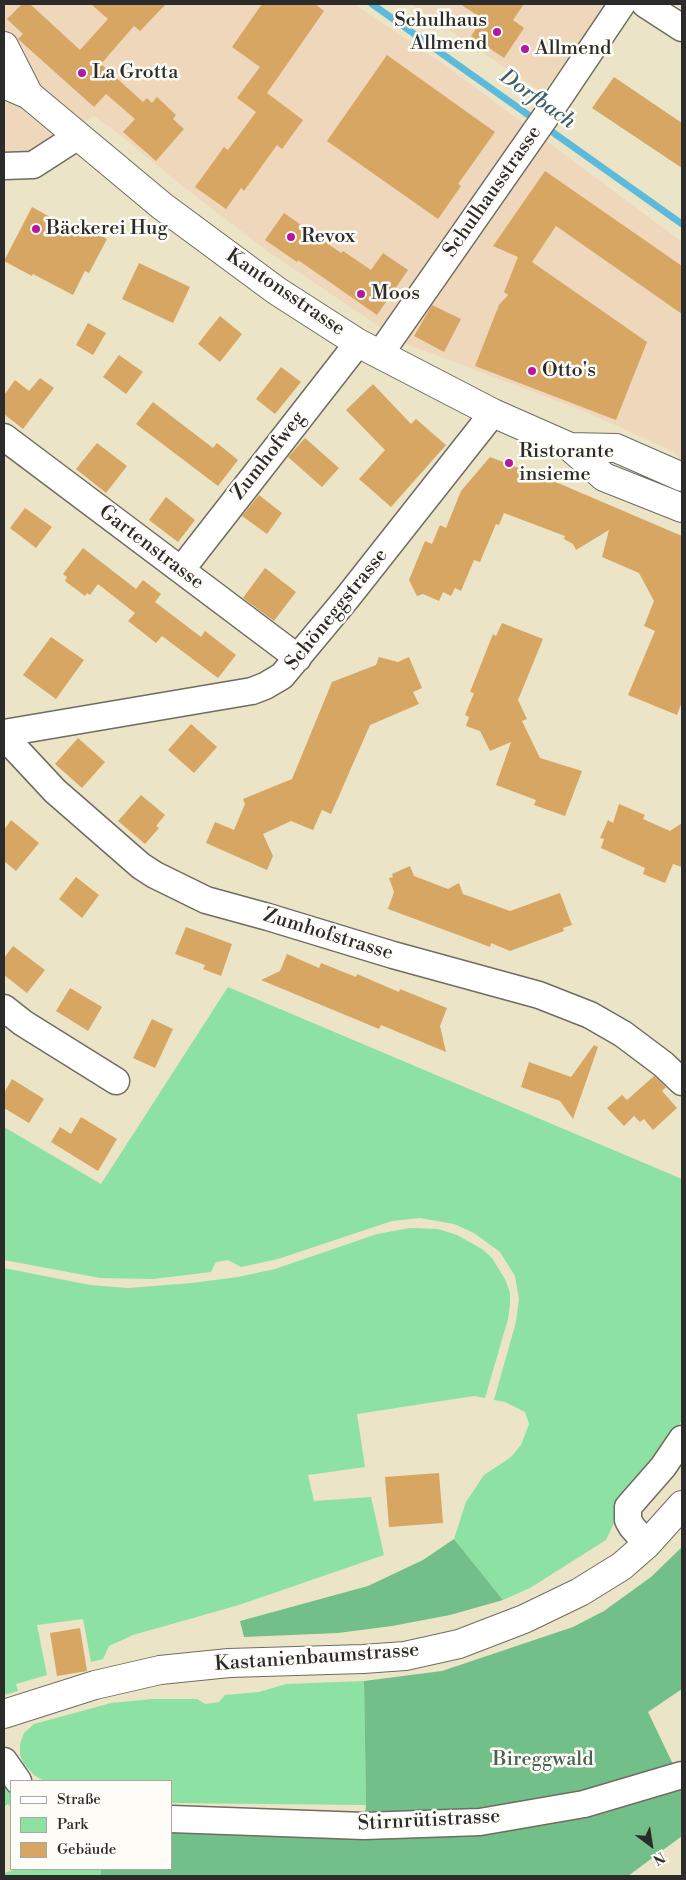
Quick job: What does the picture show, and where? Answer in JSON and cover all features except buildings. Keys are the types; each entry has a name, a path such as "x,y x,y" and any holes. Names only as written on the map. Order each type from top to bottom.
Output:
{"main road":[{"name":"Kantonsstrasse","path":"4,46 29,95"},
{"name":"Kantonsstrasse","path":"4,84 29,95 162,206 238,263 369,349 493,413 570,447 604,477 682,508"},
{"name":"Kantonsstrasse","path":"570,447 616,448 682,477"},
{"name":"Kastanienbaumstrasse","path":"4,1714 95,1685 160,1670 230,1663 405,1656 459,1644 524,1620 580,1592 622,1566 647,1544 682,1506"}],"street":[{"name":"Schulhausstrasse","path":"369,349 550,111 622,4"},
{"path":"646,4 682,28"},
{"path":"4,166 33,166 78,136"},
{"name":"Zumhofweg","path":"181,570 369,349"},
{"name":"Schöneggstrasse","path":"4,733 252,691 282,676 493,413"},
{"name":"Gartenstrasse","path":"4,437 298,658"},
{"name":"Zumhofstrasse","path":"4,738 55,791 140,866 155,875 206,900 393,955 539,995 581,1011 623,1034 663,1064 682,1082"},
{"path":"4,1008 24,1023 116,1081"},
{"path":"647,1544 628,1520 628,1507 663,1467 682,1439"},
{"path":"4,1761 17,1780"},
{"name":"Stirnrütistrasse","path":"172,1819 364,1826 480,1822 584,1804 682,1775"}],"shaded area":[{"path":"4,4 354,4 449,68 682,242 682,462 674,452 589,413 404,343 270,253 94,116 22,157 4,162"},
{"name":"Allmend","path":"410,4 606,4 543,93"}],"green space":[{"path":"228,987 682,1179 682,1420 672,1439 648,1472 614,1507 614,1523 606,1540 530,1588 503,1600 454,1539 466,1502 484,1475 511,1457 521,1445 529,1424 525,1412 505,1402 494,1400 516,1322 519,1299 515,1276 500,1252 474,1233 454,1224 420,1218 392,1221 278,1259 241,1267 228,1260 216,1262 211,1272 153,1279 100,1278 4,1260 4,1127 101,1184"},
{"path":"410,1228 438,1229 457,1235 482,1249 492,1258 505,1279 510,1293 510,1305 508,1319 485,1398 474,1396 357,1414 365,1467 308,1475 314,1501 371,1497 384,1555 239,1605 133,1635 109,1646 103,1659 91,1662 83,1619 37,1625 47,1675 16,1684 18,1691 4,1695 4,1268 90,1285 128,1288 192,1283 238,1277 275,1269 377,1234"},
{"path":"454,1539 503,1600 450,1615 392,1626 338,1633 244,1637 240,1621 368,1586 423,1560"},
{"name":"Bireggwald","path":"682,1547 682,1689 648,1712 682,1783 682,1836 628,1876 101,1876 101,1870 172,1870 172,1827 363,1831 366,1805 364,1681 442,1671 573,1627 604,1611 651,1577"},
{"path":"364,1681 366,1805 172,1803 172,1780 42,1780 34,1775 24,1764 20,1755 20,1744 24,1733 34,1724 111,1703 152,1699 197,1699 205,1704 219,1702 225,1695 259,1692 286,1684"},
{"path":"4,1782 10,1787 10,1806 8,1804 4,1807"},
{"path":"14,1870 101,1870 101,1876 4,1876 4,1873"}],"waterway":[{"name":"Dorfbach","path":"372,4 682,224"}],"place":[{"name":"Schulhaus Allmend","path":"497,32"},
{"name":"Allmend","path":"525,49"},
{"name":"La Grotta","path":"82,73"},
{"name":"Bäckerei Hug","path":"36,229"},
{"name":"Revox","path":"291,237"},
{"name":"Moos","path":"361,294"},
{"name":"Otto's","path":"532,371"},
{"name":"Ristorante insieme","path":"509,463"}]}
